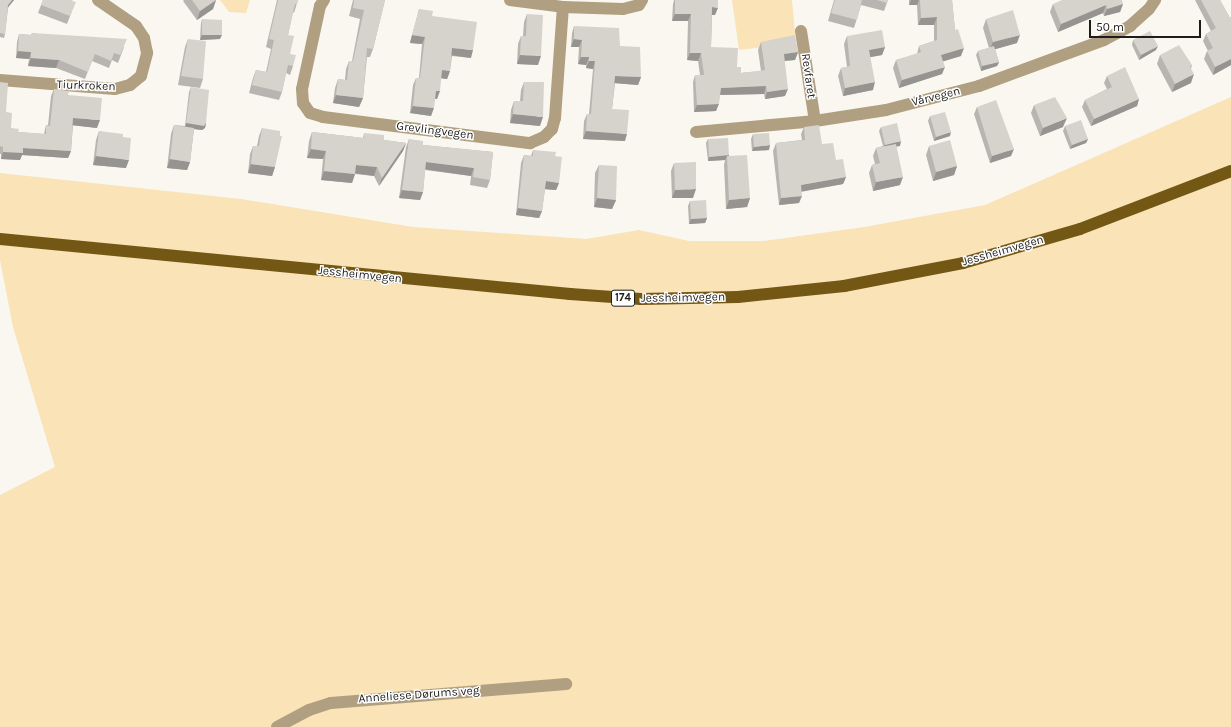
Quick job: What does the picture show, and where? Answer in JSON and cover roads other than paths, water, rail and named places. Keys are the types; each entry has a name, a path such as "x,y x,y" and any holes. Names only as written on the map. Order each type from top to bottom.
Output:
{"main road":[{"name":"Jessheimvegen","path":"0,239 570,294 640,299 738,297 844,286 963,263 1080,229 1231,171"}],"street":[{"name":"Tiurkroken","path":"0,80 115,89 130,85 141,76 147,54 144,38 136,26 98,0"},
{"name":"Grevlingvegen","path":"324,0 320,6 302,89 303,103 310,112 323,117 530,143 544,137 552,129 555,118 563,7"},
{"path":"510,0 563,7 623,9 640,2"},
{"name":"Vårvegen","path":"696,132 815,121 886,110 979,86 1046,63 1104,40 1130,26 1149,9 1154,0"},
{"name":"Revfaret","path":"801,30 815,121"},
{"name":"Anneliese Dørums veg","path":"277,727 309,710 331,703 566,684"}]}
